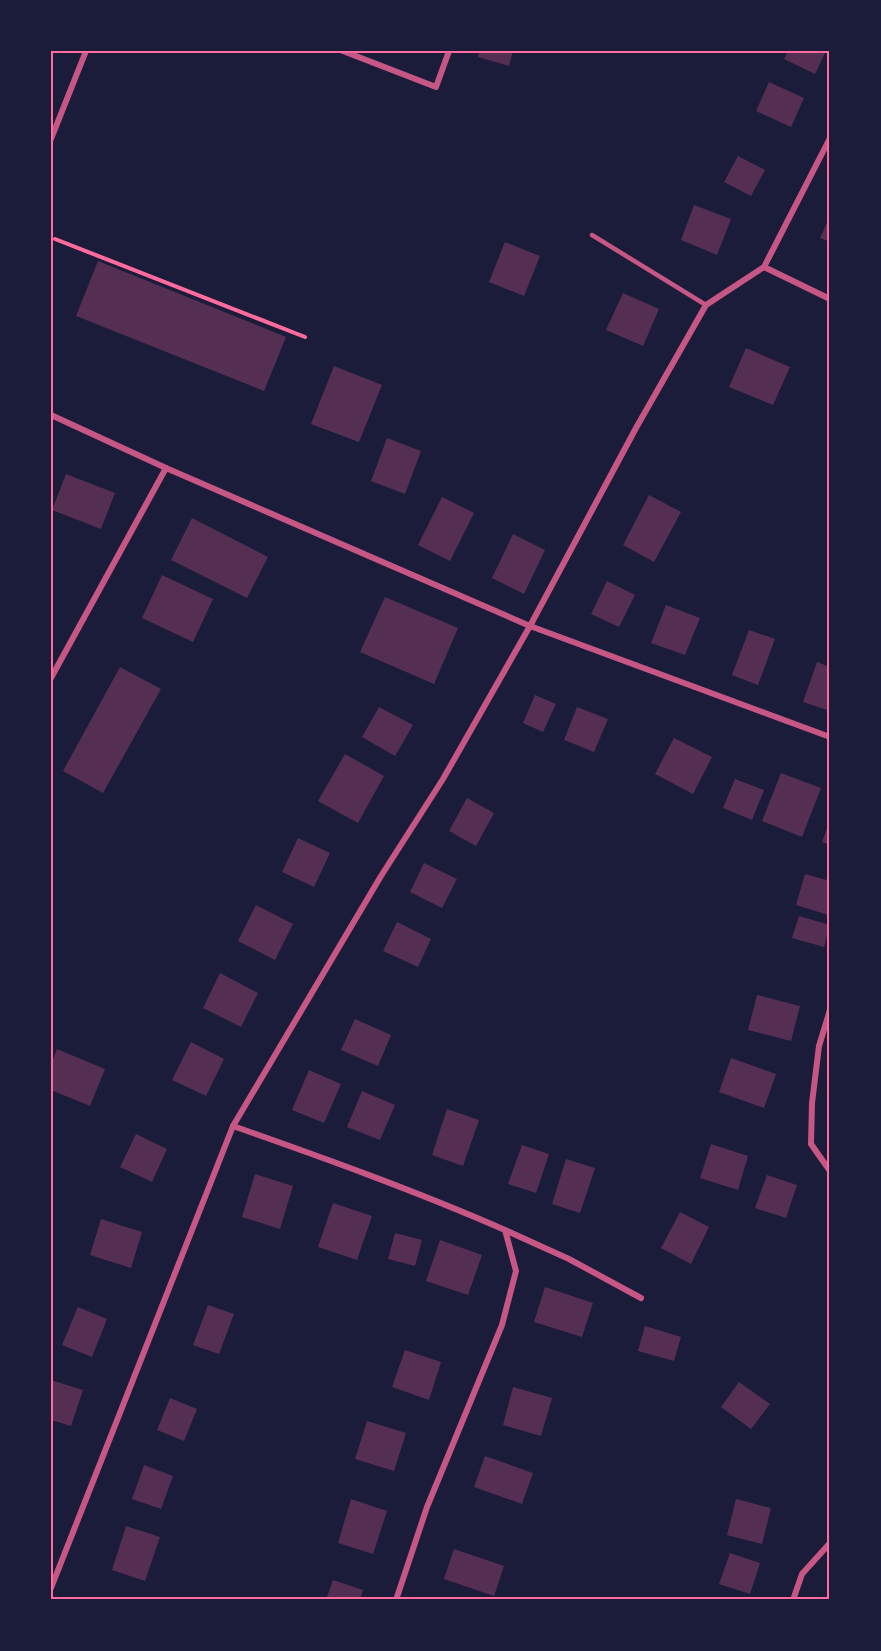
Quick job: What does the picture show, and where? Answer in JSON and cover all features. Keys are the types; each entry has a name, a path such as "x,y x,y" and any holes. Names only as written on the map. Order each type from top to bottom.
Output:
{"street":[{"path":"51,139 86,51"},
{"path":"343,51 436,87 449,51"},
{"path":"51,1588 232,1126 381,876 443,778 530,626 636,428 706,304 764,267 830,138"},
{"path":"764,267 830,299"},
{"path":"51,415 166,468 530,626 830,737"},
{"path":"51,678 166,468"},
{"path":"830,1010 819,1046 812,1103 811,1144 830,1171"},
{"path":"232,1126 447,1204 569,1258 641,1298"},
{"path":"396,1600 427,1507 502,1325 516,1271 505,1230"},
{"path":"793,1600 802,1574 830,1543"}],"lane":[{"path":"592,235 706,304"}],"path":[{"path":"55,239 305,337"}],"building":[{"path":"479,51 513,51 509,66 478,57"},
{"path":"788,51 826,51 815,74 784,59"},
{"path":"769,82 804,98 791,127 756,111"},
{"path":"738,156 765,170 751,196 724,182"},
{"path":"694,205 731,219 717,255 681,240"},
{"path":"830,216 830,242 820,238"},
{"path":"505,242 540,256 524,296 489,282"},
{"path":"98,261 286,337 264,391 76,316"},
{"path":"623,293 659,309 643,346 606,330"},
{"path":"746,348 790,367 773,405 729,387"},
{"path":"334,366 382,385 359,442 311,424"},
{"path":"387,438 421,451 405,494 371,481"},
{"path":"66,474 115,493 101,529 52,510"},
{"path":"649,495 681,512 654,562 623,545"},
{"path":"442,497 474,513 450,561 418,545"},
{"path":"192,518 268,557 247,598 171,560"},
{"path":"513,534 545,550 524,594 492,578"},
{"path":"162,575 213,599 193,642 142,618"},
{"path":"607,581 635,595 619,627 591,614"},
{"path":"385,597 458,628 434,684 360,652"},
{"path":"666,605 700,618 685,655 651,643"},
{"path":"749,630 775,639 758,685 732,675"},
{"path":"817,662 830,667 830,711 803,702"},
{"path":"120,667 161,689 103,793 63,771"},
{"path":"535,695 556,704 543,732 523,723"},
{"path":"379,707 413,725 395,756 362,737"},
{"path":"577,707 608,719 594,752 564,740"},
{"path":"674,738 712,757 693,794 655,774"},
{"path":"345,754 384,776 358,823 318,801"},
{"path":"781,773 821,788 802,837 762,821"},
{"path":"735,779 764,790 752,820 723,808"},
{"path":"467,798 494,813 476,846 449,831"},
{"path":"830,820 830,845 822,842"},
{"path":"298,838 330,853 314,887 282,872"},
{"path":"424,863 457,879 442,908 410,892"},
{"path":"805,874 830,881 828,915 796,905"},
{"path":"256,905 293,924 275,960 238,941"},
{"path":"799,916 830,925 824,947 792,938"},
{"path":"397,922 431,939 418,967 383,951"},
{"path":"220,973 258,993 241,1027 203,1008"},
{"path":"757,995 800,1006 791,1041 748,1030"},
{"path":"355,1019 391,1035 378,1066 341,1050"},
{"path":"191,1042 224,1059 206,1096 172,1080"},
{"path":"57,1049 105,1069 90,1106 51,1090 51,1064"},
{"path":"731,1058 776,1074 764,1108 719,1092"},
{"path":"309,1070 341,1084 324,1123 292,1110"},
{"path":"362,1091 395,1105 380,1140 347,1127"},
{"path":"447,1109 479,1120 463,1166 432,1155"},
{"path":"136,1134 167,1149 152,1182 120,1167"},
{"path":"711,1144 748,1156 738,1190 700,1178"},
{"path":"522,1145 549,1154 536,1193 508,1184"},
{"path":"566,1159 595,1168 580,1213 552,1204"},
{"path":"255,1174 293,1186 280,1229 242,1217"},
{"path":"767,1175 797,1185 786,1218 755,1208"},
{"path":"333,1203 372,1216 357,1260 318,1247"},
{"path":"680,1212 709,1227 691,1264 661,1248"},
{"path":"101,1219 142,1232 131,1268 90,1255"},
{"path":"395,1233 422,1240 415,1266 388,1259"},
{"path":"440,1240 482,1255 468,1295 426,1281"},
{"path":"545,1287 593,1303 582,1337 534,1322"},
{"path":"208,1305 234,1314 219,1354 193,1345"},
{"path":"78,1307 107,1319 92,1357 62,1345"},
{"path":"645,1326 681,1337 674,1361 638,1351"},
{"path":"405,1350 441,1362 429,1400 392,1387"},
{"path":"51,1380 83,1390 71,1426 51,1420"},
{"path":"739,1382 770,1404 751,1429 721,1407"},
{"path":"513,1387 552,1398 541,1436 503,1425"},
{"path":"170,1398 197,1409 184,1441 157,1430"},
{"path":"367,1421 406,1433 394,1471 355,1459"},
{"path":"485,1456 533,1473 522,1504 474,1487"},
{"path":"144,1465 173,1476 161,1509 132,1499"},
{"path":"351,1499 387,1511 373,1554 338,1543"},
{"path":"736,1499 771,1508 762,1544 727,1535"},
{"path":"126,1526 160,1537 145,1581 112,1570"},
{"path":"454,1549 504,1566 494,1596 444,1579"},
{"path":"730,1553 760,1563 750,1594 719,1584"},
{"path":"333,1580 363,1590 360,1600 326,1600"}]}
